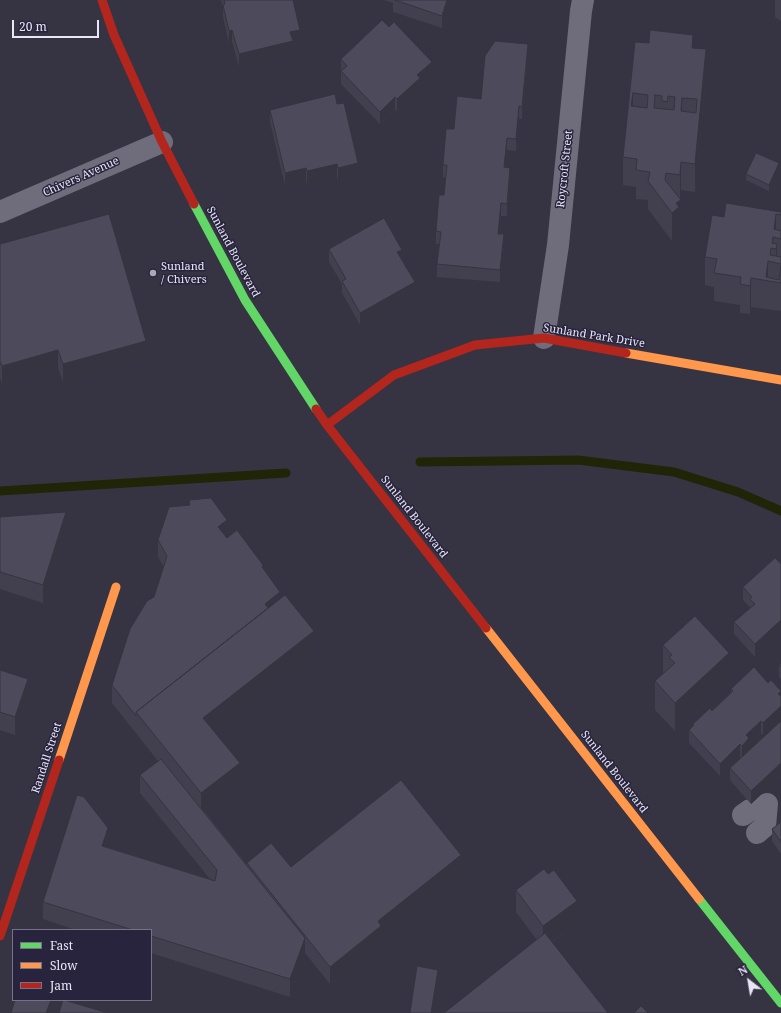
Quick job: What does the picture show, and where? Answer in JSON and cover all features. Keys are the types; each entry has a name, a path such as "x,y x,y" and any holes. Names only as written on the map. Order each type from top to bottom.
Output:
{"main road":[{"name":"Sunland Boulevard","path":"102,0 114,34 162,142 212,240 245,300 300,386 327,425 781,1003"},
{"name":"Sunland Park Drive","path":"327,425 394,376 475,345 544,338 781,380"},
{"name":"Randall Street","path":"0,936 116,587"}],"street":[{"name":"Roycroft Street","path":"544,338 558,244 580,11 583,0"},
{"name":"Chivers Avenue","path":"0,212 162,142"},
{"path":"744,815 750,810 767,804 765,826 757,833"}],"building":[{"path":"224,0 293,0 300,30 290,32 293,41 239,54 232,30 229,31 223,5 225,4"},
{"path":"395,0 447,0 442,16"},
{"path":"382,20 389,27 394,22 432,62 417,75 420,78 397,99 395,97 380,112 341,71 347,66 341,59"},
{"path":"650,30 693,35 692,48 706,49 695,164 681,162 680,175 666,173 665,180 681,200 676,203 679,207 672,213 648,181 650,172 636,170 637,159 623,157 635,42 649,43","holes":["633,93 648,95 647,108 631,106","655,95 662,96 662,101 667,102 668,96 675,97 674,110 654,108","682,98 697,99 696,113 681,111"]},
{"path":"495,41 528,44 522,107 519,106 516,139 507,138 504,167 510,168 507,204 501,203 498,234 504,234 500,270 437,264 441,232 436,231 439,195 444,195 447,165 443,165 446,129 454,129 457,96 481,99 485,56"},
{"path":"335,94 337,104 344,103 358,163 338,168 337,164 307,171 306,168 285,173 270,110"},
{"path":"756,153 779,163 769,185 746,174"},
{"path":"726,203 781,212 781,215 776,214 774,229 781,231 781,239 773,237 772,243 777,244 776,249 771,248 770,255 781,257 781,264 768,261 766,277 779,280 781,265 781,283 751,278 750,286 740,284 741,277 714,273 717,259 705,257 712,215 724,217"},
{"path":"109,214 146,341 63,364 58,350 2,366 0,361 0,244"},
{"path":"384,218 402,250 397,252 415,282 360,313 342,281 346,279 329,249"},
{"path":"211,498 227,520 218,527 227,538 237,530 263,565 262,567 280,592 265,604 268,608 136,712 136,716 112,685 130,629 147,601 154,597 167,556 158,540 169,507 190,505 189,500"},
{"path":"66,512 43,585 0,572 0,517"},
{"path":"775,558 781,564 781,620 755,644 734,622 755,604 750,599 752,597 743,587"},
{"path":"285,595 314,631 203,718 240,763 201,793 136,712"},
{"path":"695,616 729,653 675,703 655,681 675,663 669,657 672,655 663,645"},
{"path":"754,667 768,683 771,680 781,691 778,694 781,696 781,706 763,723 761,721 746,735 749,738 742,746 740,744 720,764 689,730 694,725 693,724 710,708 712,711 733,691 731,689"},
{"path":"0,670 28,679 15,717 0,712"},
{"path":"781,721 781,763 751,791 730,768"},
{"path":"161,759 305,938 290,979 152,936 152,929 130,929 43,902 77,795 84,797 108,828 102,846 215,881 217,870 140,775"},
{"path":"401,780 461,855 378,921 381,926 330,967 247,863 271,843 291,867"},
{"path":"781,822 781,842 772,829"},
{"path":"544,869 548,874 554,870 577,901 543,926 516,890"},
{"path":"545,933 608,1013 444,1013"},
{"path":"417,966 438,970 431,1013 410,1013"},
{"path":"15,1001 51,1001 46,1013 11,1013"},
{"path":"63,1001 67,1001 108,1013 59,1013"},
{"path":"641,1006 648,1013 634,1013"}],"waterway":[{"path":"420,462 578,460 674,472 738,492 781,511"},
{"path":"0,491 286,473"}],"traffic: fast":[{"path":"194,204 245,300 316,409"},
{"path":"699,899 781,1003"}],"traffic: slow":[{"path":"626,353 781,380"},
{"path":"59,760 116,587"},
{"path":"486,628 699,899"}],"traffic: jam":[{"path":"102,0 114,35 162,142 194,204"},
{"path":"327,425 394,375 475,345 544,338 626,353"},
{"path":"316,409 486,628"},
{"path":"0,936 59,760"}],"place":[{"name":"Sunland / Chivers","path":"153,273"}]}
